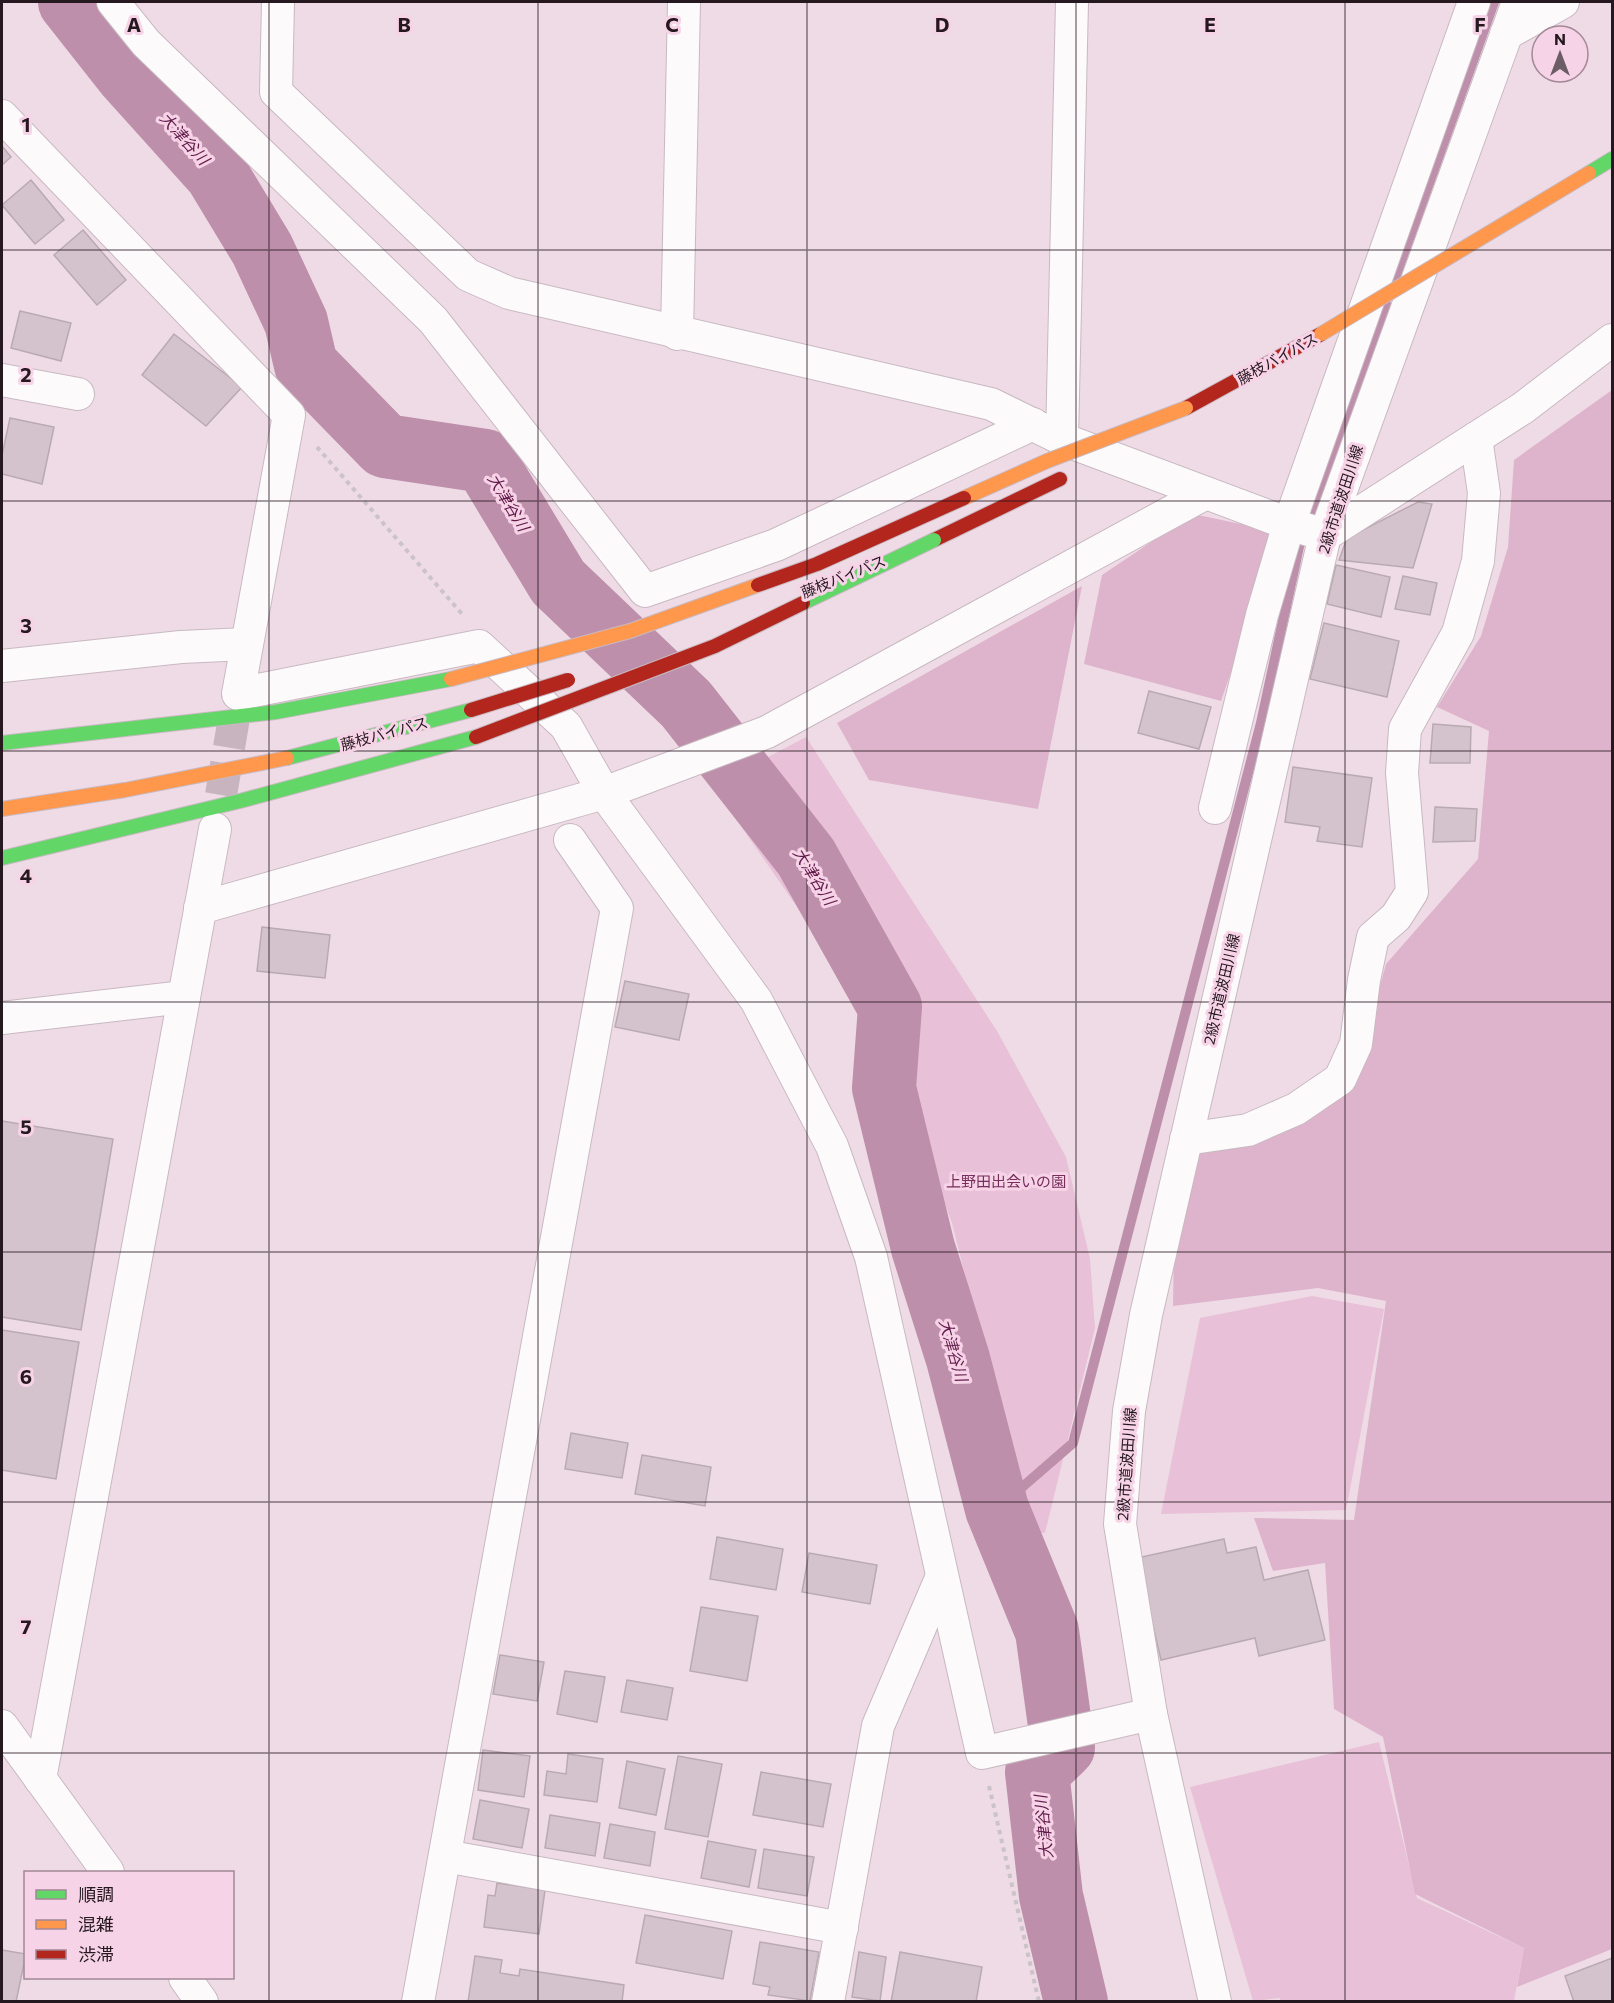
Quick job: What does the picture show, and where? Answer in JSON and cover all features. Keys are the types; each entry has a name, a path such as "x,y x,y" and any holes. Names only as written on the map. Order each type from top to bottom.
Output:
{"highway":[{"name":"藤枝バイパス","path":"1089,463 1321,334 1612,159"},
{"path":"2,743 276,712 451,679 630,631 817,564 1047,461 1185,408"},
{"name":"藤枝バイパス","path":"750,613 934,540 1070,473"},
{"path":"2,858 146,826 330,779 476,736 715,646 934,540"},
{"name":"藤枝バイパス","path":"2,809 125,790 271,762 471,710 578,676"}],"street":[{"path":"113,2 146,44 433,320 645,591 776,545 1033,424"},
{"path":"278,2 276,93 468,275 509,293 677,334 991,404 1062,439 1288,524 1325,535 1523,408 1612,340"},
{"path":"677,334 684,2"},
{"path":"1062,439 1072,2"},
{"path":"1215,808 1262,615 1288,524 1474,2"},
{"name":"2級市道波田川線","path":"1215,2001 1152,1714 1120,1524 1129,1411 1146,1316 1325,535 1518,2"},
{"path":"1506,34 1563,2"},
{"path":"2,116 289,415 238,693 479,646 566,726 756,1000 832,1146 871,1257 982,1753 1152,1714"},
{"path":"2,380 78,394"},
{"path":"1186,1139 1248,1130 1296,1109 1340,1079 1356,1044 1364,980 1373,937 1396,917 1412,892 1402,773 1405,729 1458,633 1478,561 1484,493 1476,438"},
{"path":"200,908 610,791 767,732 1206,493"},
{"path":"2,666 181,647 246,645"},
{"path":"40,1779 215,829"},
{"path":"418,2001 617,908 570,840"},
{"path":"2,1018 184,997"},
{"path":"828,2001 878,1726 942,1576"},
{"path":"2,1726 107,1871"},
{"path":"445,1856 842,1928"},
{"path":"186,1979 202,2001"}],"path":[{"path":"289,415 467,620"},
{"path":"982,1753 1039,2001"}],"green space":[{"name":"上野田出会いの園","path":"806,737 997,1031 1066,1157 1090,1259 1095,1328 1045,1533 1023,1533 1011,1459 952,1223 885,1043 820,940 713,786"},
{"path":"1312,1296 1384,1309 1346,1510 1161,1514 1200,1318"},
{"path":"1379,1742 1417,1898 1524,1948 1514,2001 1281,2002 1280,1998 1253,2001 1190,1787"}],"shaded area":[{"path":"1612,390 1612,1949 1517,1987 1524,1948 1415,1894 1383,1737 1334,1709 1325,1563 1273,1571 1254,1518 1354,1520 1386,1301 1318,1288 1173,1306 1174,1248 1192,1144 1334,1099 1362,1052 1386,964 1478,859 1489,731 1437,707 1481,636 1508,547 1514,460"},
{"path":"1193,514 1279,532 1221,701 1084,664 1102,575"},
{"path":"1082,586 1038,809 869,780 837,723"}],"building":[{"path":"2,146 11,157 2,165"},
{"path":"31,180 64,220 35,244 2,205"},
{"path":"83,230 126,280 97,305 54,255"},
{"path":"20,311 71,323 61,361 11,348"},
{"path":"174,334 242,387 206,426 142,375"},
{"path":"10,418 54,427 42,484 2,474 2,455"},
{"path":"1418,502 1432,504 1413,568 1339,560 1347,538"},
{"path":"1336,565 1390,577 1381,617 1327,604"},
{"path":"1403,576 1437,583 1430,615 1395,609"},
{"path":"1324,623 1399,641 1387,697 1310,679"},
{"path":"1149,691 1211,707 1199,749 1138,733"},
{"path":"1433,724 1471,727 1470,763 1430,763"},
{"path":"1293,767 1372,778 1362,847 1317,841 1320,827 1285,822"},
{"path":"1435,807 1477,809 1475,841 1433,842"},
{"path":"262,927 330,935 325,978 257,971"},
{"path":"625,981 689,994 679,1040 615,1027"},
{"path":"2,1121 113,1139 81,1330 2,1317"},
{"path":"2,1330 79,1342 56,1479 2,1470"},
{"path":"571,1433 628,1443 622,1478 565,1469"},
{"path":"642,1455 711,1467 705,1506 635,1494"},
{"path":"717,1537 783,1549 776,1590 710,1579"},
{"path":"1224,1539 1227,1553 1256,1547 1264,1580 1308,1570 1325,1640 1259,1656 1255,1638 1161,1660 1137,1558"},
{"path":"809,1553 877,1565 870,1604 802,1592"},
{"path":"701,1607 758,1616 747,1681 690,1671"},
{"path":"500,1655 544,1662 537,1701 493,1694"},
{"path":"565,1671 605,1677 597,1722 557,1714"},
{"path":"627,1680 673,1688 667,1720 621,1712"},
{"path":"483,1750 530,1756 524,1797 478,1790"},
{"path":"568,1754 603,1759 597,1802 544,1795 547,1771 566,1774"},
{"path":"678,1756 722,1764 708,1837 665,1829"},
{"path":"627,1761 665,1769 656,1815 619,1808"},
{"path":"761,1772 831,1784 823,1827 753,1815"},
{"path":"480,1800 529,1809 522,1848 473,1839"},
{"path":"550,1815 600,1823 595,1856 545,1848"},
{"path":"610,1824 655,1832 650,1866 604,1858"},
{"path":"708,1841 756,1850 749,1887 701,1878"},
{"path":"764,1849 814,1857 807,1896 758,1888"},
{"path":"497,1883 545,1890 539,1934 484,1927 488,1895 495,1896"},
{"path":"645,1915 732,1931 723,1979 636,1963"},
{"path":"760,1942 819,1952 810,2001 768,1995 770,1987 753,1984"},
{"path":"2,1950 24,1954 16,2002 2,2002"},
{"path":"859,1952 886,1957 880,2001 852,1997"},
{"path":"900,1952 982,1967 976,2002 891,2002"},
{"path":"475,1956 502,1960 500,1973 519,1976 520,1969 624,1985 622,2002 468,2002"},
{"path":"1612,1958 1612,2002 1574,2002 1565,1976"}],"waterway":[{"name":"大津谷川","path":"70,2 126,73 216,173 262,249 296,322 306,365 385,446 485,461 558,582 686,704 806,857 890,1007 884,1088 923,1248 958,1359 997,1509 1047,1631 1063,1747 1037,1772 1051,1896 1076,2002"},
{"path":"1394,281 1494,2"},
{"path":"997,1509 1073,1443 1261,723 1300,542 1386,304"}],"tunnel":[{"path":"221,795 238,694"}],"traffic: fast":[{"path":"1589,173 1612,159"},
{"path":"803,603 934,540"},
{"path":"2,743 276,712 451,679"},
{"path":"287,758 471,710"},
{"path":"2,858 240,801 476,737"}],"traffic: slow":[{"path":"1321,334 1589,173"},
{"path":"964,498 1047,461 1186,408"},
{"path":"451,679 630,631 758,585"},
{"path":"2,809 125,790 287,758"}],"traffic: jam":[{"path":"1186,408 1321,334"},
{"path":"934,540 1060,479"},
{"path":"758,585 817,564 964,498"},
{"path":"476,737 715,646 803,603"},
{"path":"471,710 568,680"}]}
